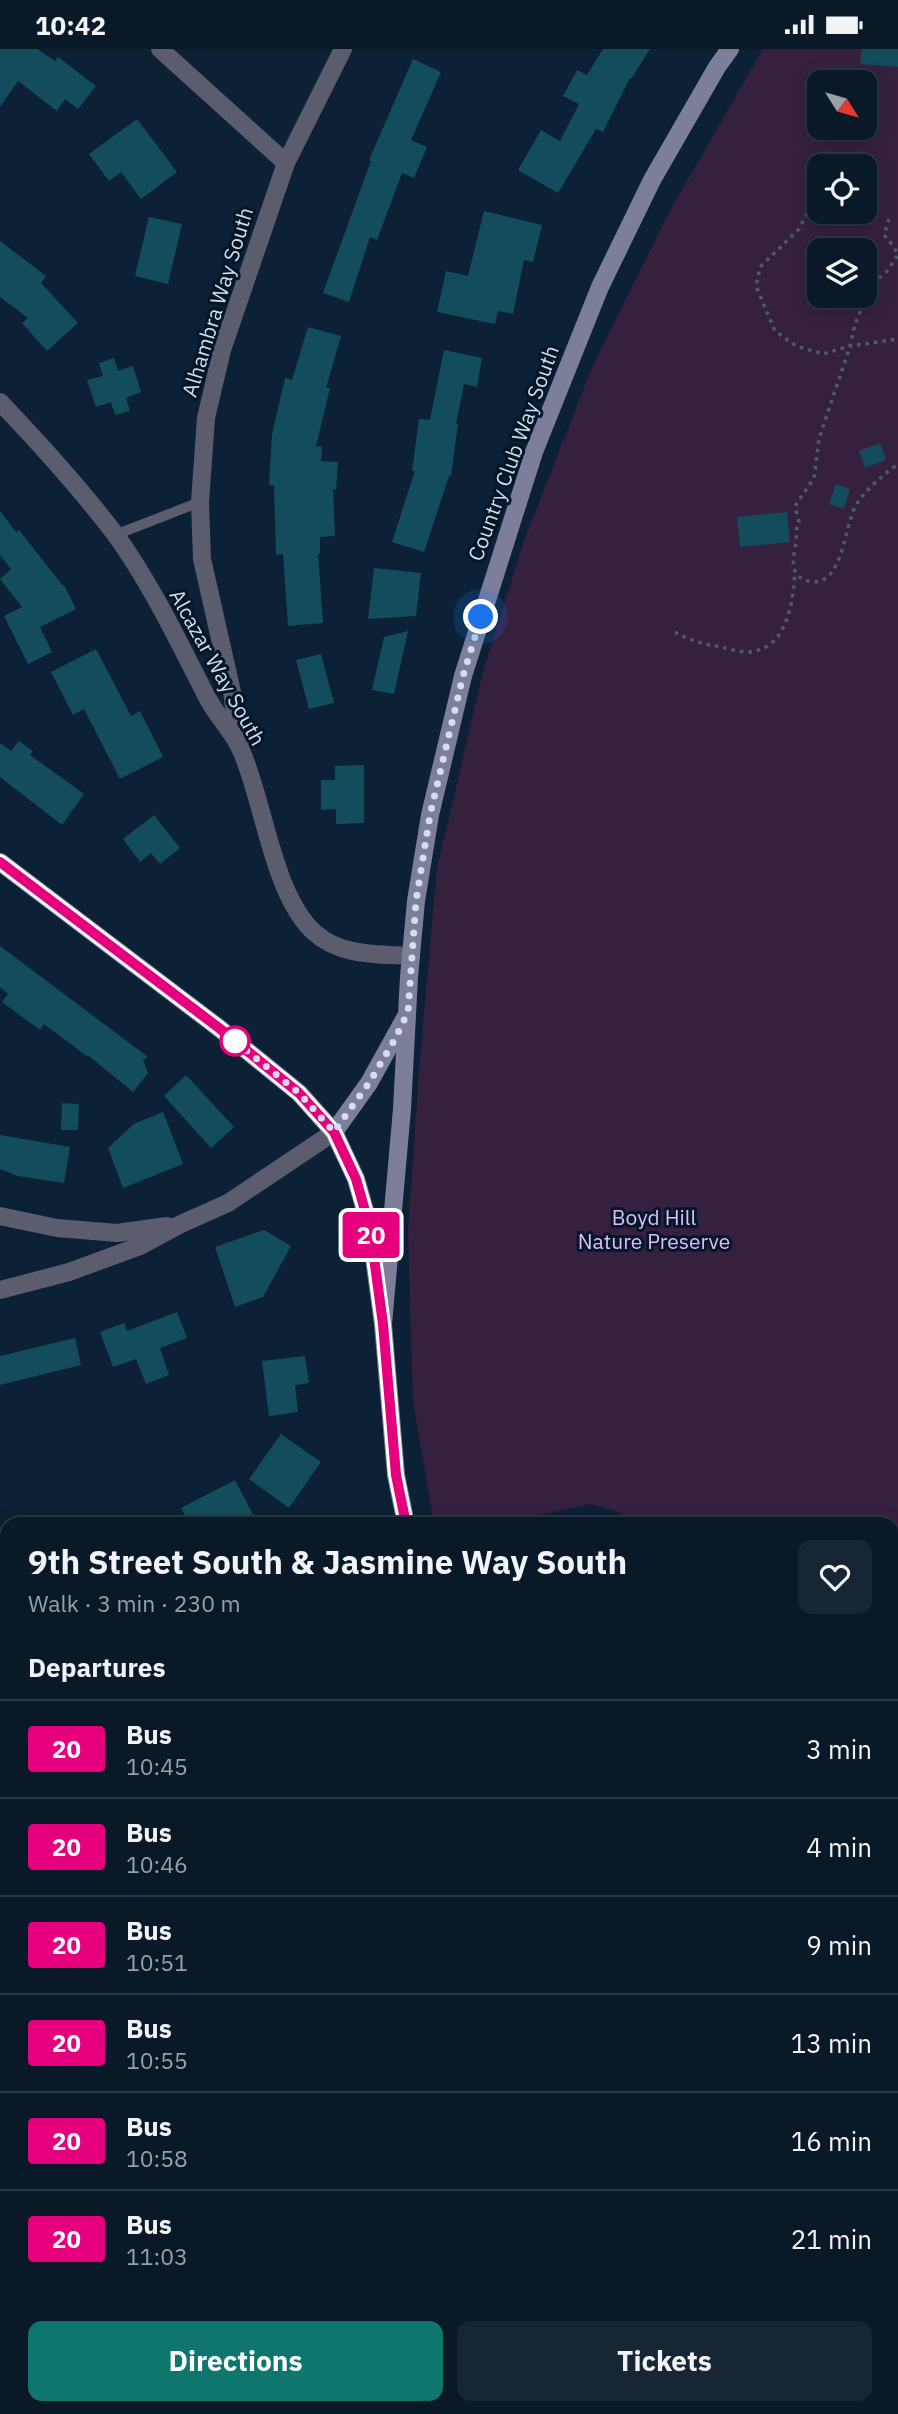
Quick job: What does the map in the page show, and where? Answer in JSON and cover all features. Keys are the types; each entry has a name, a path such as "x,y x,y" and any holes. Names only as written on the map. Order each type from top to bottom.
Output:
{"street":[{"path":"160,49 286,163"},
{"name":"Alhambra Way South","path":"240,748 232,692 202,559 201,502 206,418 222,350 286,163 343,49"},
{"name":"Country Club Way South","path":"334,1132 369,1083 408,1012 416,901 430,815 463,676 534,452 600,287 652,180 730,49"},
{"name":"Alcazar Way South","path":"0,403 33,437 115,535 174,630 210,702 240,748 281,877 297,909 314,933 332,945 363,953 411,956"},
{"path":"0,862 219,1028 299,1093 334,1132 356,1179 370,1228 383,1324 396,1475 405,1517"},
{"path":"383,1324 408,1012"},
{"path":"0,1290 69,1272 141,1246 228,1203 334,1132"},
{"path":"0,1216 57,1228 117,1233 181,1224"}],"lane":[{"path":"115,535 201,502"}],"path":[{"path":"807,214 799,229 760,267 755,286 775,331 796,345 823,354 898,339"},
{"path":"675,632 688,640 748,652 766,646 780,633 789,618 794,571 791,558 799,522 795,506 814,478 819,439 855,324 873,282 886,274 898,255 884,235 888,219"},
{"path":"794,571 803,579 819,582 829,576 847,539 855,508 872,485 898,464"}],"green space":[{"name":"Boyd Hill Nature Preserve","path":"763,49 898,49 898,1517 624,1517 619,1512 591,1504 536,1517 433,1517 413,1401 408,1231 437,868 484,668 524,541 591,370 668,214"}],"building":[{"path":"0,49 37,49 55,61 58,57 96,86 78,109 65,99 57,111 18,81 0,107"},
{"path":"603,49 650,49 630,78 603,132 596,129 558,193 518,170 541,130 560,141 579,104 563,96 577,70 587,75"},
{"path":"862,49 898,49 898,67 860,64"},
{"path":"413,59 441,72 411,140 427,147 414,178 402,173 377,240 370,237 349,302 323,293 371,161 369,160"},
{"path":"137,119 177,172 141,199 121,172 109,181 89,154"},
{"path":"484,211 542,225 533,262 524,260 513,314 498,311 495,324 437,312 446,271 468,276"},
{"path":"149,217 182,224 168,284 135,276"},
{"path":"0,241 46,276 41,283 78,323 47,351 22,323 28,318 0,297"},
{"path":"308,327 341,336 326,388 330,388 316,446 322,447 321,461 338,462 336,490 333,489 335,536 320,537 318,554 323,623 288,626 283,554 276,555 274,485 269,485 272,434 285,378 292,380"},
{"path":"444,350 482,358 477,387 464,384 456,424 451,476 424,552 392,542 415,471 412,471 419,419 430,420"},
{"path":"114,358 118,371 133,366 141,392 126,398 130,411 115,415 111,402 96,407 87,380 103,376 99,363"},
{"path":"880,443 886,460 865,468 859,451"},
{"path":"836,484 850,489 844,509 829,504"},
{"path":"0,511 64,585 76,609 40,627 52,652 28,664 4,616 22,607 0,579 11,569 0,555"},
{"path":"787,512 790,542 740,547 737,517"},
{"path":"374,568 421,573 416,616 368,619"},
{"path":"408,631 394,694 372,690 384,637"},
{"path":"96,649 131,716 140,711 163,757 120,779 84,709 73,715 51,672"},
{"path":"321,654 334,703 309,709 296,660"},
{"path":"19,741 33,751 30,755 84,794 62,825 0,777 0,743 11,751"},
{"path":"364,765 364,823 336,824 336,809 321,810 321,780 335,780 335,766"},
{"path":"154,815 180,848 160,864 151,853 140,862 123,839"},
{"path":"0,946 148,1057 143,1060 148,1073 133,1092 44,1024 40,1030 2,1002 8,994 0,987"},
{"path":"186,1075 234,1127 211,1148 164,1096"},
{"path":"62,1103 79,1104 78,1130 61,1130"},
{"path":"163,1112 183,1164 123,1188 108,1148 134,1124"},
{"path":"0,1135 70,1147 64,1183 18,1176 0,1169"},
{"path":"264,1230 291,1246 263,1297 235,1307 215,1247"},
{"path":"177,1312 187,1338 160,1348 169,1375 146,1384 136,1359 113,1367 100,1332 124,1323 127,1331"},
{"path":"75,1338 81,1365 0,1385 0,1356"},
{"path":"305,1356 309,1383 295,1385 298,1412 269,1416 262,1361"},
{"path":"281,1434 321,1462 289,1508 249,1479"},
{"path":"235,1480 254,1517 186,1517 181,1508"}],"bus line":[{"name":"20","path":"0,862 219,1028 299,1093 334,1132 356,1179 370,1228 383,1324 396,1475 405,1517"}],"route":[{"path":"235,1041 231,1038 299,1093 334,1132 369,1083 395,1039 408,1012 416,901 430,815 463,676 481,617"}]}
